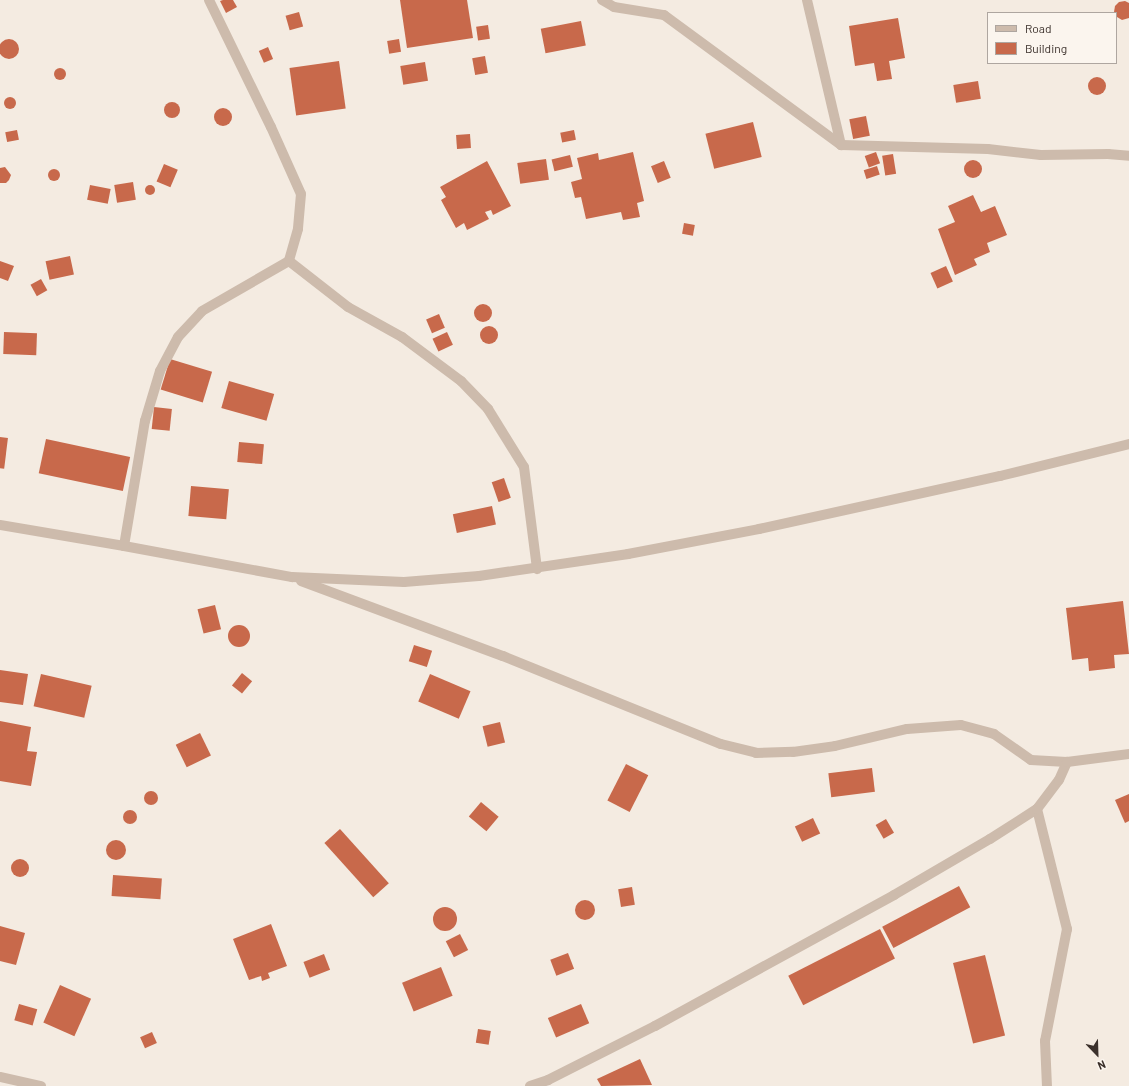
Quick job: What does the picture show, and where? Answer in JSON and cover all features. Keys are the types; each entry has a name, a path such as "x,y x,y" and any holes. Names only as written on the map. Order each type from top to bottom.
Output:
{"street":[{"path":"124,546 145,421 160,371 178,337 202,311 289,261 298,229 301,194 271,127 209,0"},
{"path":"602,0 614,7 664,15 841,145 988,149 1041,155 1108,154 1129,156"},
{"path":"807,0 841,145"},
{"path":"289,261 348,307 402,337 455,376 488,409 524,467 537,569"},
{"path":"0,525 292,577 404,582 479,576 537,569 759,529 1000,476 1129,444"},
{"path":"292,577 504,656 721,744 756,753 793,752 835,746 907,729 962,725 994,734 1031,760 1067,762 1129,754"},
{"path":"530,1086 548,1080 655,1026 894,895 990,839 1037,809 1059,780 1067,762"},
{"path":"1037,809 1067,929 1045,1041 1047,1086"},
{"path":"0,1077 41,1086"}],"building":[{"path":"233,0 237,7 226,13 220,1"},
{"path":"400,0 467,0 473,38 407,48"},
{"path":"1125,1 1129,3 1129,18 1122,20 1117,17 1117,12 1114,12 1115,6 1119,2"},
{"path":"299,12 303,26 290,30 286,16"},
{"path":"898,18 905,58 889,61 892,79 877,81 874,63 855,66 849,26"},
{"path":"581,21 586,46 546,53 541,29"},
{"path":"488,25 490,39 478,41 476,27"},
{"path":"9,39 16,42 19,49 16,56 9,59 2,56 -1,49 2,42"},
{"path":"399,39 401,52 389,54 387,41"},
{"path":"268,47 273,59 264,63 259,51"},
{"path":"485,56 488,73 475,75 472,58"},
{"path":"339,61 346,109 296,115 289,68"},
{"path":"425,62 428,81 403,85 400,66"},
{"path":"58,68 62,68 66,74 62,80 58,80 54,76 54,72"},
{"path":"1093,77 1101,77 1106,82 1104,93 1101,95 1093,95 1088,90 1088,82"},
{"path":"978,81 981,99 956,103 953,85"},
{"path":"8,97 12,97 16,103 12,109 8,109 4,105 4,101"},
{"path":"172,102 179,107 180,110 175,117 172,118 165,113 164,110 169,103"},
{"path":"223,108 229,111 232,117 229,123 223,126 217,123 214,117 217,111"},
{"path":"866,116 870,136 853,139 849,119"},
{"path":"753,122 762,157 714,169 705,134"},
{"path":"17,130 19,140 7,142 5,132"},
{"path":"574,130 576,140 562,142 560,133"},
{"path":"470,134 471,148 457,149 456,135"},
{"path":"633,152 644,201 637,203 640,217 623,220 621,212 586,219 581,197 575,198 571,182 582,179 577,158 598,153 599,160"},
{"path":"876,152 880,163 869,167 865,156"},
{"path":"893,154 896,174 885,175 882,156"},
{"path":"570,155 573,167 554,171 552,160"},
{"path":"546,159 549,180 520,184 517,163"},
{"path":"969,160 977,160 982,165 980,176 977,178 969,178 964,173 964,165"},
{"path":"487,161 511,206 493,215 491,210 485,212 489,219 467,230 464,223 456,228 441,200 446,197 440,187"},
{"path":"664,161 671,178 658,183 651,166"},
{"path":"164,164 178,170 170,187 157,181"},
{"path":"877,166 880,175 866,179 864,170"},
{"path":"5,167 11,175 6,183 0,183 0,168"},
{"path":"52,169 56,169 60,175 56,181 52,181 48,177 48,173"},
{"path":"133,182 136,200 117,203 114,185"},
{"path":"90,185 111,189 108,204 87,200"},
{"path":"150,185 155,190 150,195 145,190"},
{"path":"973,195 981,212 995,206 1007,235 987,243 990,252 974,259 977,265 955,275 938,229 955,222 948,206"},
{"path":"684,223 695,225 693,236 682,234"},
{"path":"70,256 74,275 49,280 46,261"},
{"path":"0,261 14,266 8,281 0,278"},
{"path":"946,266 953,282 937,288 930,273"},
{"path":"41,279 47,290 37,296 31,285"},
{"path":"479,304 487,304 492,309 490,320 487,322 479,322 474,317 474,309"},
{"path":"439,314 445,328 432,333 426,319"},
{"path":"485,326 493,326 498,331 496,342 493,344 485,344 480,339 480,331"},
{"path":"4,332 37,333 36,355 3,354"},
{"path":"447,332 453,345 438,351 432,339"},
{"path":"170,359 212,372 203,402 161,390"},
{"path":"229,381 274,394 266,421 221,408"},
{"path":"154,407 172,409 170,431 152,429"},
{"path":"0,437 8,438 4,469 0,468"},
{"path":"46,439 130,457 123,491 39,473"},
{"path":"239,442 264,444 262,464 237,462"},
{"path":"504,478 511,498 499,502 492,482"},
{"path":"191,486 229,489 226,519 188,516"},
{"path":"492,506 496,525 457,533 453,514"},
{"path":"1123,601 1129,654 1114,655 1115,668 1089,671 1088,658 1072,660 1066,608"},
{"path":"215,605 221,629 204,634 198,609"},
{"path":"239,625 247,628 250,636 247,644 239,647 231,644 228,636 231,628"},
{"path":"414,645 432,651 427,667 409,661"},
{"path":"0,670 28,674 23,705 0,702"},
{"path":"242,673 252,681 242,694 232,685"},
{"path":"41,674 92,686 84,718 34,706"},
{"path":"430,674 471,691 459,719 418,702"},
{"path":"0,721 31,727 27,751 37,752 31,786 0,781"},
{"path":"500,722 505,742 488,747 483,726"},
{"path":"200,733 211,755 187,767 176,745"},
{"path":"626,764 648,775 630,812 607,801"},
{"path":"872,768 875,792 831,797 828,773"},
{"path":"148,791 154,791 158,795 158,801 154,805 148,805 144,801 144,795"},
{"path":"1129,794 1129,821 1125,823 1115,800"},
{"path":"481,802 499,817 486,831 469,817"},
{"path":"130,810 135,812 137,817 135,822 130,824 125,822 123,817 125,812"},
{"path":"813,818 820,833 802,842 795,826"},
{"path":"886,819 894,833 884,839 876,825"},
{"path":"340,829 389,883 373,897 324,843"},
{"path":"116,840 123,843 126,850 123,857 116,860 109,857 106,850 109,843"},
{"path":"20,859 26,862 29,868 26,874 20,877 14,874 11,868 14,862"},
{"path":"113,875 162,878 160,899 112,896"},
{"path":"959,886 970,907 893,948 882,927"},
{"path":"632,887 635,905 621,907 618,889"},
{"path":"585,900 592,903 595,910 592,917 585,920 578,917 575,910 578,903"},
{"path":"445,907 453,911 457,919 453,927 445,931 437,927 433,919 437,911"},
{"path":"271,924 287,966 268,973 270,978 262,981 261,976 249,980 233,939"},
{"path":"0,926 25,933 16,965 0,961"},
{"path":"880,929 895,958 803,1005 788,976"},
{"path":"460,934 468,950 454,957 446,941"},
{"path":"568,953 574,969 556,976 550,960"},
{"path":"324,954 330,970 310,978 303,962"},
{"path":"985,955 1005,1036 973,1044 953,963"},
{"path":"441,967 453,996 414,1011 402,983"},
{"path":"60,985 91,999 74,1036 43,1022"},
{"path":"19,1004 37,1009 33,1026 14,1020"},
{"path":"581,1004 589,1023 556,1037 548,1018"},
{"path":"478,1029 491,1031 489,1045 476,1043"},
{"path":"152,1032 157,1043 145,1048 140,1037"},
{"path":"640,1059 652,1085 601,1086 597,1079"}]}
